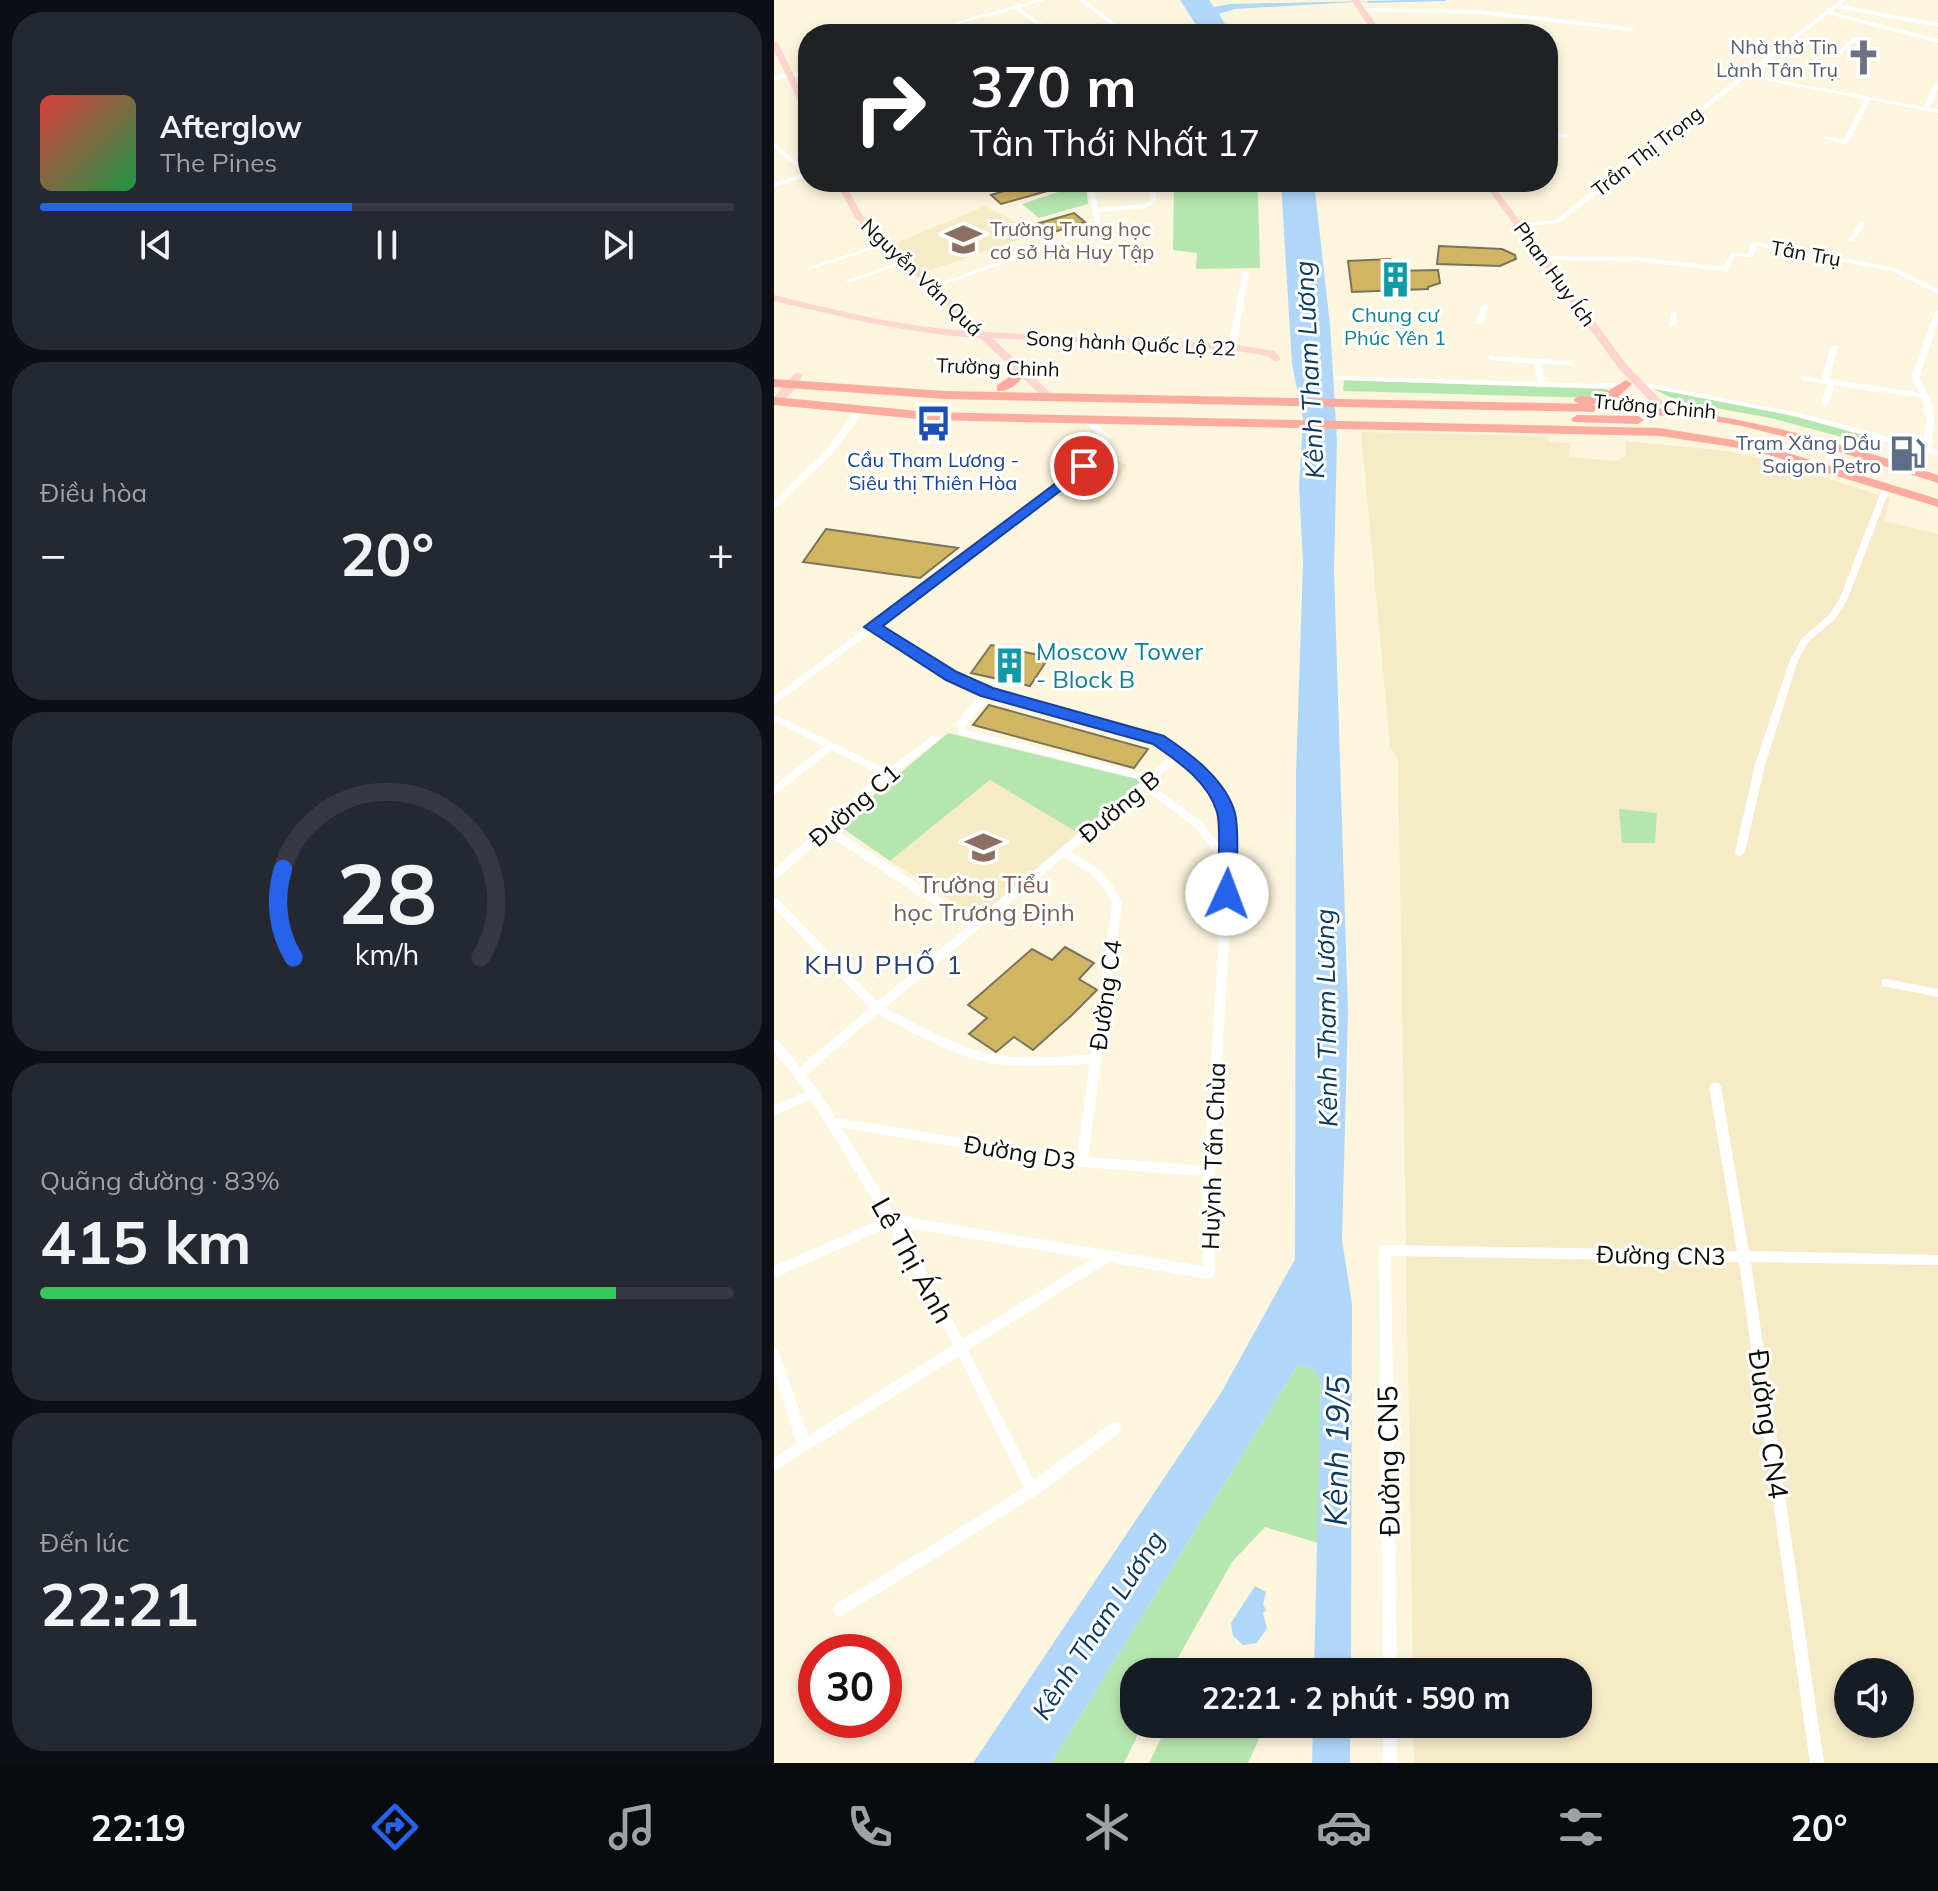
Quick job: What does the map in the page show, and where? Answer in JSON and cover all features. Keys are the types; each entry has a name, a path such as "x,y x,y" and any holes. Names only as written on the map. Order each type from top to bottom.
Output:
{"main road":[{"path":"1358,6 1371,24"},
{"path":"774,43 798,93"},
{"name":"Nguyễn Văn Quá","path":"845,192 858,216 885,244 1044,393"},
{"name":"Phan Huy Ích","path":"1495,192 1633,384"},
{"path":"774,298 901,327 983,335"},
{"name":"Song hành Quốc Lộ 22","path":"983,335 1232,347 1270,353 1276,359"},
{"path":"1001,388 1015,380 1021,372"},
{"name":"Trường Chinh","path":"774,373 795,381 865,392 1044,393"},
{"path":"776,399 795,381"},
{"name":"Trường Chinh","path":"774,383 795,381 1001,388 1266,408"},
{"path":"1571,408 1600,400 1633,384"},
{"path":"1632,415 1633,384"},
{"path":"1633,384 1660,417"},
{"name":"Trường Chinh","path":"776,399 1087,420 1266,408"},
{"name":"Trường Chinh","path":"1459,412 1600,400 1632,415"},
{"name":"Trường Chinh","path":"862,407 1266,408"},
{"path":"1266,408 1361,410"},
{"path":"1266,408 1361,410"},
{"name":"Trường Chinh","path":"1361,410 1459,412 1571,408 1769,429 1830,444 1938,479"},
{"name":"Trường Chinh","path":"1361,410 1767,420 1938,469"},
{"name":"Trường Chinh","path":"1660,417 1938,503"},
{"name":"Trường Chinh","path":"1660,417 1765,441 1938,494"}],"street":[{"path":"952,24 1037,0"},
{"path":"1082,0 1113,24"},
{"name":"Trần Thị Trọng","path":"1521,226 1557,222 1843,0"},
{"path":"1358,6 1479,12 1631,29"},
{"path":"1835,6 1938,25"},
{"path":"1014,7 1040,24"},
{"path":"1827,12 1938,41"},
{"path":"1590,31 1594,24"},
{"path":"1834,56 1857,38"},
{"path":"774,78 798,75"},
{"path":"1743,75 1938,111"},
{"path":"1926,109 1937,84"},
{"path":"1826,138 1846,142 1868,99"},
{"path":"1558,136 1567,136"},
{"path":"774,145 798,166"},
{"path":"774,155 782,152"},
{"path":"774,185 798,177"},
{"path":"931,287 1089,232 1098,224 1092,192"},
{"path":"1096,210 1147,206 1154,200 1152,192"},
{"path":"1851,240 1863,223"},
{"path":"810,268 885,244"},
{"name":"Tân Trụ","path":"1543,258 1633,259 1726,269 1733,254 1751,256 1754,244 1766,245 1894,269 1938,292"},
{"path":"848,281 904,262"},
{"path":"1232,347 1246,273"},
{"path":"1479,323 1485,306"},
{"path":"1921,464 1933,425 1931,405 1915,378 1938,312"},
{"path":"1671,326 1674,313"},
{"path":"1825,403 1834,347"},
{"path":"1492,358 1570,363"},
{"path":"1537,362 1542,385"},
{"name":"Trường Chinh","path":"1338,378 1661,386 1790,412 1938,453"},
{"path":"1803,378 1926,396"},
{"path":"774,505 829,452 862,407"},
{"path":"774,702 1107,449 1106,437 1087,420"},
{"path":"1740,852 1760,765 1794,660 1805,640 1832,617 1843,600 1887,486"},
{"name":"Huỳnh Tấn Chùa","path":"872,627 952,676 987,692 1158,740 1180,754 1205,775 1226,812 1229,864 1209,1171 1209,1273 893,1220"},
{"path":"987,692 961,724 962,732 1149,782 1199,825 1229,864"},
{"path":"774,717 888,774"},
{"name":"Đường C1","path":"774,875 888,774 935,738"},
{"path":"774,791 830,746"},
{"name":"Đường B","path":"800,1073 1180,754"},
{"path":"826,828 975,927"},
{"name":"Đường C4","path":"1064,853 1101,875 1111,886 1117,904 1082,1162"},
{"path":"774,902 877,1009 955,1048 989,1058 1026,1062 1096,1059"},
{"path":"1886,983 1938,993"},
{"name":"Lê Thị Ánh","path":"774,1043 814,1093 893,1220 962,1348 1032,1490"},
{"name":"Đường CN4","path":"1715,1087 1744,1256 1817,1763"},
{"path":"774,1110 814,1093"},
{"name":"Đường D3","path":"832,1122 1082,1162 1209,1171"},
{"path":"774,1272 893,1220"},
{"name":"Đường CN3","path":"1385,1250 1938,1260"},
{"name":"Đường CN5","path":"1385,1250 1390,1658"},
{"path":"774,1465 1105,1257"},
{"path":"774,1354 805,1446"},
{"path":"840,1610 1032,1490 1115,1428"},
{"path":"1390,1738 1390,1763"}],"shaded area":[{"name":"Trường Trung học cơ sở Hà Huy Tập","path":"985,206 1037,233 923,273 894,244"},
{"path":"1361,432 1548,436 1550,442 1570,443 1568,457 1617,461 1625,456 1626,441 1726,451 1778,463 1890,498 1884,521 1938,534 1938,1763 1414,1763 1413,1738 1592,1738 1592,1658 1413,1658 1398,760 1390,747"},
{"path":"1103,455 1127,465 1099,504 1049,494"},
{"name":"Trường Tiểu học Trương Định","path":"991,780 1078,833 978,918 890,861"}],"green space":[{"path":"1059,192 1087,192 1088,204 1039,218 1022,204"},
{"path":"1174,192 1257,192 1260,268 1196,269 1197,253 1173,250"},
{"path":"1344,380 1607,389 1609,393 1599,398 1343,391"},
{"path":"1648,386 1782,413 1881,440 1876,445 1868,444 1771,418 1677,401"},
{"path":"948,733 1145,781 1078,833 990,780 890,861 838,825"},
{"path":"1619,809 1657,813 1655,843 1622,843"},
{"path":"1298,1365 1315,1369 1321,1381 1318,1543 1265,1527 1232,1562 1178,1658 1120,1658 1120,1738 1136,1738 1124,1763 1051,1763"},
{"path":"1161,1738 1260,1738 1248,1763 1149,1763"}],"water":[{"path":"1180,0 1209,0 1214,7 1373,1 1235,9 1219,14 1225,24 1196,24"},
{"name":"Kênh Tham Lương","path":"1282,192 1315,192 1330,325 1337,440 1334,571 1348,1012 1342,1240 1352,1304 1351,1658 1314,1658 1321,1381 1314,1369 1298,1365 1051,1763 973,1763 1221,1393 1295,1259 1296,774 1303,562 1299,486 1303,420 1292,364"},
{"path":"1255,1586 1266,1592 1263,1604 1266,1610 1263,1613 1267,1628 1257,1643 1243,1645 1233,1636 1231,1623"},
{"path":"1313,1738 1350,1738 1350,1763 1312,1763"}],"building":[{"path":"1001,192 1044,192 1001,204 991,195"},
{"path":"1074,213 1085,222 1048,234 1036,224"},
{"path":"1439,246 1502,249 1515,255 1516,259 1500,266 1437,264"},
{"name":"Chung cư Phúc Yên 1","path":"1390,259 1392,271 1438,270 1440,283 1428,289 1352,292 1348,261"},
{"path":"826,529 958,548 920,578 803,562"},
{"name":"Moscow Tower - Block B","path":"991,645 1049,657 1030,686 971,673"},
{"path":"989,705 1148,749 1134,768 973,725"},
{"path":"1065,947 1094,963 1079,979 1097,990 1072,1015 1033,1050 1014,1037 996,1052 969,1034 987,1018 968,1005 1032,949 1052,960"}],"waterway":[{"path":"1368,2 1445,0"}],"place":[{"name":"Nhà thờ Tin Lành Tân Trụ","path":"1864,58"},
{"name":"Trường Trung học cơ sở Hà Huy Tập","path":"964,239"},
{"name":"Chung cư Phúc Yên 1","path":"1395,279"},
{"name":"Cầu Tham Lương - Siêu thị Thiên Hòa","path":"933,424"},
{"name":"Trạm Xăng Dầu Saigon Petro","path":"1907,453"},
{"name":"Moscow Tower - Block B","path":"1010,665"},
{"name":"Trường Tiểu học Trương Định","path":"984,847"}],"district":[{"name":"KHU PHỐ 1","path":"884,964"}],"route":[{"path":"1084,466 872,627 952,676 987,692 1158,740 1180,754 1205,775 1226,812 1227,894"}],"water label":[{"name":"Kênh 19/5","path":"1336,1451"}]}
